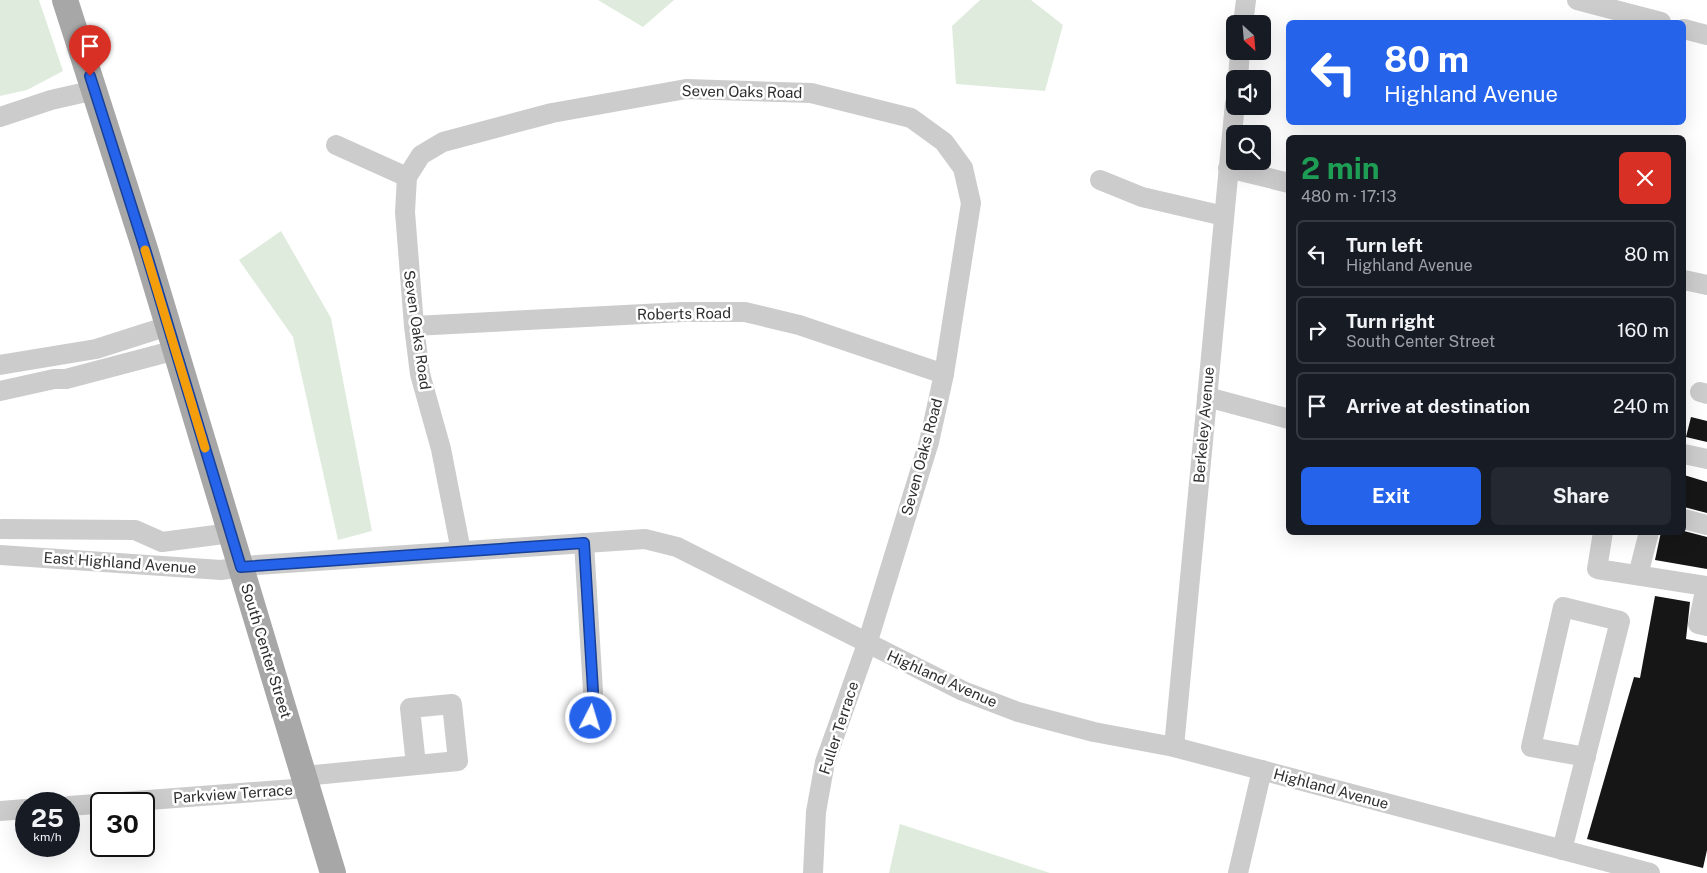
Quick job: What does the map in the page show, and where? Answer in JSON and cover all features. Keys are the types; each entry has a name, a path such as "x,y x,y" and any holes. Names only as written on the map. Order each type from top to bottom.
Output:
{"main road":[{"name":"South Center Street","path":"65,0 172,338 333,873"}],"street":[{"path":"1244,15 1246,0"},
{"path":"1577,0 1653,20"},
{"path":"1686,30 1707,35"},
{"name":"Seven Oaks Road","path":"460,551 441,448 420,374 414,326 406,229 407,177 421,155 443,142 552,113 686,89 810,93 911,118 944,142 963,168 971,203 944,374 929,442 867,644"},
{"path":"0,117 50,100 95,90"},
{"path":"336,145 407,177"},
{"name":"Berkeley Avenue","path":"1174,747 1228,170"},
{"path":"1236,170 1286,182"},
{"path":"1100,180 1142,197 1224,216"},
{"path":"1686,280 1707,285"},
{"name":"Roberts Road","path":"414,326 684,312 745,312 799,325 944,374"},
{"path":"0,365 172,338"},
{"path":"0,391 54,379 66,379 172,338"},
{"path":"1207,397 1286,418"},
{"path":"1686,454 1707,459"},
{"path":"1686,520 1707,525"},
{"path":"2,555 1,529 135,530 162,542 231,533"},
{"path":"1603,535 1597,569 1706,586 1698,624 1707,626"},
{"path":"1638,575 1648,535"},
{"name":"Highland Avenue","path":"241,567 644,539 677,547 963,691 1018,712 1094,732 1174,747 1650,873"},
{"path":"584,543 593,691 591,718"},
{"name":"East Highland Avenue","path":"2,555 221,570 241,567"},
{"path":"1562,850 1586,757 1620,621 1563,607 1531,747 1586,757"},
{"name":"Fuller Terrace","path":"813,873 816,812 825,762 867,644"},
{"name":"Parkview Terrace","path":"80,805 306,782 416,766"},
{"path":"1238,873 1262,770"},
{"path":"0,811 15,810"}],"green space":[{"path":"0,0 39,0 63,71 27,90 0,96"},
{"path":"598,0 674,0 643,27"},
{"path":"980,0 1031,0 1063,25 1045,91 956,84 952,26"},
{"path":"281,231 331,318 372,531 338,540 293,337 239,260"},
{"path":"900,824 1050,873 889,873"}],"building":[{"path":"1691,417 1707,421 1707,442 1686,437"},
{"path":"1686,476 1707,482 1707,513 1686,508"},
{"path":"1686,532 1707,537 1707,569 1655,560 1660,535 1686,535"},
{"path":"1655,596 1690,602 1686,639 1707,643 1707,850 1703,868 1587,839 1634,677 1640,678"}],"slow traffic":[{"path":"145,250 205,448"}],"route":[{"path":"90,76 145,249 241,567 584,543 593,691 591,718"}]}
